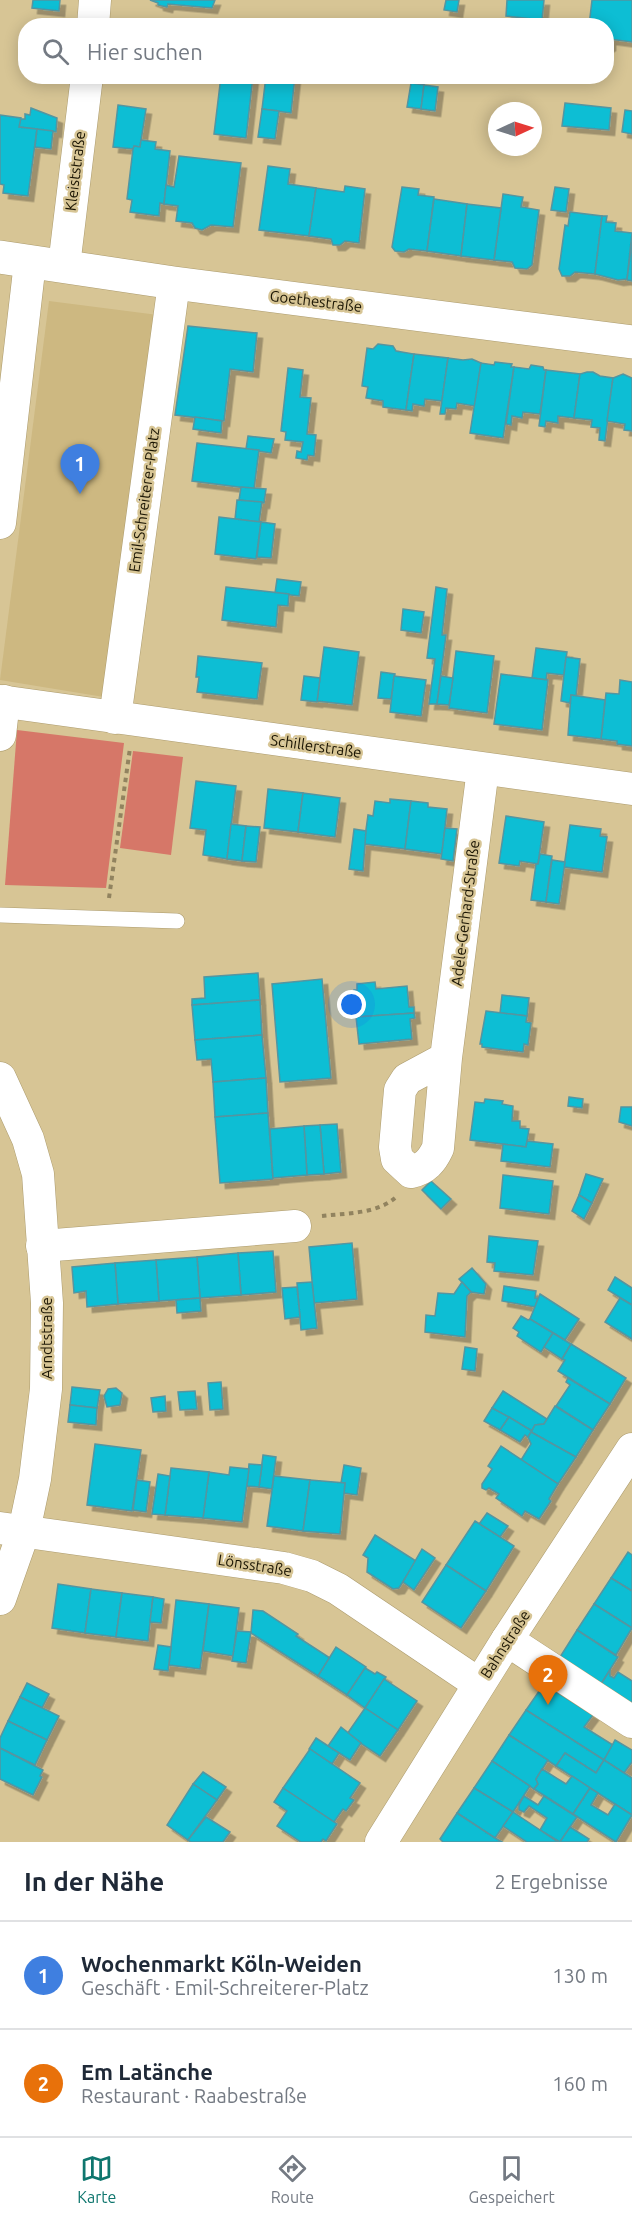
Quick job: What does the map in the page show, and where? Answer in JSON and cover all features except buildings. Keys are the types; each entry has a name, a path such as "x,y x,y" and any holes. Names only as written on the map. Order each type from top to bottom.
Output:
{"street":[{"path":"94,18 96,0"},
{"name":"Kleiststraße","path":"64,266 86,84"},
{"path":"0,523 15,259"},
{"name":"Goethestraße","path":"15,259 174,283 632,342"},
{"name":"Emil-Schreiterer-Platz","path":"124,719 174,283"},
{"path":"0,735 2,701"},
{"name":"Schillerstraße","path":"2,701 632,789"},
{"name":"Adele-Gerhard-Straße","path":"411,1172 426,1166 434,1159 438,1148 446,1058 483,769"},
{"path":"411,1172 397,1159 395,1147 400,1090 407,1079 446,1058"},
{"name":"Arndtstraße","path":"0,1078 28,1139 38,1174 47,1303 46,1389 35,1479 12,1530 0,1599"},
{"path":"42,1246 295,1226"},
{"name":"Bahnstraße","path":"381,1842 507,1640 632,1449"},
{"name":"Lönsstraße","path":"12,1530 284,1568 312,1576 338,1588 479,1684"},
{"path":"507,1640 632,1722"}],"lane":[{"path":"0,915 177,921"}],"path":[{"path":"106,919 124,719"},
{"path":"295,1226 314,1216 366,1211 385,1206 400,1194 411,1172"}],"shaded area":[{"path":"49,301 158,315 110,698 0,680"},
{"path":"17,730 124,743 106,888 5,885"},
{"path":"133,751 183,757 171,855 120,848"}],"place":[{"name":"Wochenmarkt Köln-Weiden","path":"80,494"},
{"name":"Em Latänche","path":"548,1705"}]}
